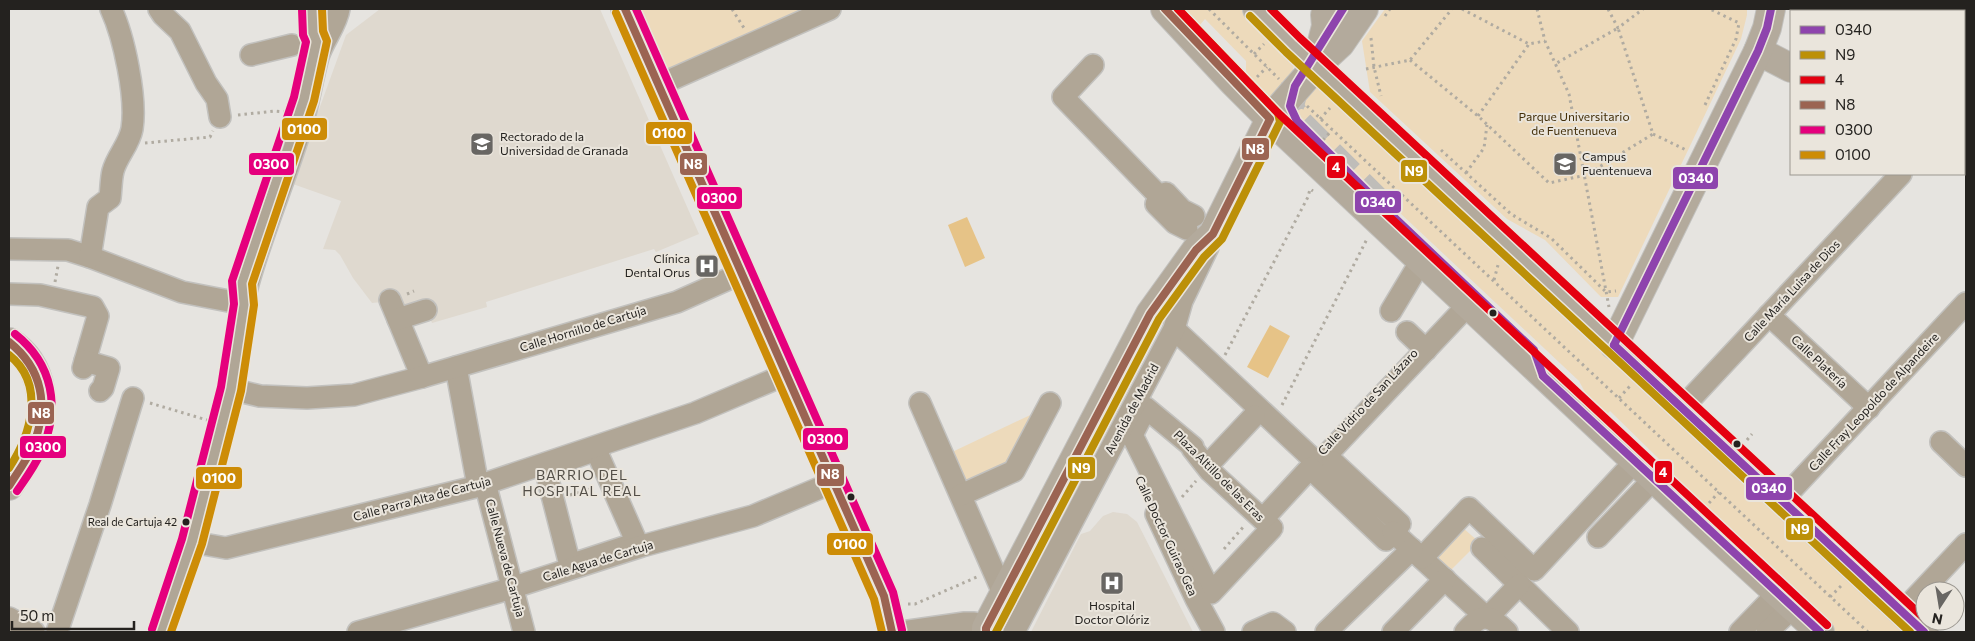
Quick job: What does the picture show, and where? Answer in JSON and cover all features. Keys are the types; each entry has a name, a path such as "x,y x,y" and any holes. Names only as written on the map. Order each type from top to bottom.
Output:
{"main road":[{"path":"625,9 884,596 892,632"},
{"path":"1165,9 1270,119 1543,376 1820,632"},
{"path":"1257,9 1293,45 1614,345 1924,632"},
{"path":"1614,345 1758,51 1767,28 1771,9"},
{"path":"1293,45 1310,33 1327,12"},
{"path":"1324,72 1327,12"},
{"path":"1324,72 1340,44 1372,16"},
{"path":"1758,51 1790,67"},
{"name":"Avenida de Madrid","path":"990,631 1004,595 1150,314 1196,250 1198,226 1270,119 1324,72"},
{"path":"1378,202 1534,350 1543,376"},
{"name":"Avenida de Madrid","path":"990,631 1168,326"},
{"path":"9,342 25,356 36,373 42,393 42,411 33,447 9,486"}],"street":[{"path":"90,256 98,207 110,198 113,171 127,145 132,129 132,101 126,58 116,18 111,9"},
{"path":"159,9 163,16 180,31 206,82 217,99 220,117"},
{"path":"312,9 313,34 317,40"},
{"path":"161,632 192,542 231,389 244,304 242,282 298,110 317,40 332,13 338,9"},
{"path":"298,110 323,43 338,16 338,9"},
{"path":"659,85 830,9"},
{"path":"250,55 292,45"},
{"path":"1094,65 1063,97 1161,198 1166,194 1198,226"},
{"name":"Calle María Luisa de Dios","path":"1682,408 1900,175"},
{"name":"Avenida de Madrid","path":"1014,632 1114,445 1168,326 1204,257 1198,226"},
{"path":"9,249 68,250 90,256 182,292 244,304"},
{"path":"1391,311 1422,261"},
{"name":"Calle Hornillo de Cartuja","path":"231,389 260,396 307,398 354,395 422,377 677,302 742,273"},
{"path":"9,294 40,295 93,306 98,316 84,364 109,368 103,388 100,391"},
{"name":"Calle Vidrio de San Lázaro","path":"1262,519 1319,463 1418,342 1465,303"},
{"name":"Calle Fray Leopoldo de Alpandeire","path":"1782,500 1966,303"},
{"path":"422,377 394,310 426,310"},
{"name":"Calle Platería","path":"1769,316 1869,408"},
{"path":"1168,326 1487,618"},
{"name":"Calle Nueva de Cartuja","path":"456,367 482,485 524,632"},
{"name":"Calle Parra Alta de Cartuja","path":"192,542 226,548 482,485 695,413 787,374"},
{"path":"57,632 100,505 133,398"},
{"path":"920,403 1004,595"},
{"path":"961,495 1014,471 1050,403"},
{"name":"Plaza Altillo de las Eras","path":"1146,408 1193,447 1207,466 1272,528 1212,592 1171,512 1132,435 1146,408"},
{"path":"1207,466 1254,416"},
{"path":"1940,442 1966,466"},
{"name":"Calle Doctor Guirao Gea","path":"1114,445 1129,457 1196,599 1214,632"},
{"path":"598,446 642,546"},
{"path":"596,450 611,484 637,543 570,565 545,468 596,450"},
{"path":"1590,529 1627,470"},
{"name":"Calle Agua de Cartuja","path":"358,632 512,588 642,546 753,516 834,482"},
{"path":"1326,632 1469,508 1534,570 1646,486"},
{"path":"1902,612 1966,544"},
{"path":"1482,548 1568,632"},
{"path":"1393,632 1444,578"},
{"path":"1487,618 1519,585"},
{"path":"1740,632 1777,608 1767,632"},
{"path":"9,618 34,632"},
{"path":"1465,632 1477,620 1487,618 1495,620 1508,632"},
{"path":"902,632 965,622 974,623 990,631"},
{"path":"1253,632 1273,623 1285,632"}],"path":[{"path":"1209,9 1285,85"},
{"path":"1372,16 1390,9"},
{"path":"1366,69 1410,60 1452,9"},
{"path":"1462,9 1530,44 1545,41"},
{"path":"1537,9 1545,41 1569,94 1586,175 1606,292 1610,309 1615,312"},
{"path":"1608,9 1618,28 1653,134 1692,153"},
{"path":"1555,64 1618,28 1643,9"},
{"path":"1704,107 1736,39 1739,23 1710,9"},
{"path":"1371,36 1374,67 1381,96 1388,103"},
{"path":"1478,116 1530,44"},
{"path":"1410,60 1478,116 1549,183 1586,175 1653,134"},
{"path":"1254,81 1267,67"},
{"path":"1301,100 1868,632"},
{"path":"127,145 210,137 220,117 298,110"},
{"path":"1462,178 1484,148 1487,124"},
{"path":"1680,158 1689,141"},
{"path":"1438,148 1511,214 1551,238 1606,292 1616,292 1620,283"},
{"path":"1226,354 1309,194"},
{"path":"1281,406 1367,240"},
{"path":"133,398 210,421"},
{"path":"1171,512 1207,466"},
{"path":"564,496 611,484"},
{"path":"908,604 915,604 994,570"}],"shaded area":[{"name":"Rectorado de la Universidad de Granada","path":"380,9 600,9 699,234 656,252 654,249 486,302 487,307 432,323 428,314 388,315 382,302 372,303 353,278 340,255 335,250 323,249 341,201 290,183 346,35"},
{"path":"967,217 985,258 965,267 948,225"},
{"path":"1270,325 1290,336 1268,378 1247,367"},
{"name":"Hospital Doctor Olóriz","path":"1113,512 1127,514 1137,522 1193,632 1031,632 1081,534 1090,531 1103,516"}],"green space":[{"path":"641,9 803,9 668,69"},
{"path":"1181,9 1247,9 1295,55 1292,78 1272,99 1246,73 1246,61 1205,19 1199,26"},
{"name":"Parque Universitario de Fuentenueva","path":"1385,9 1747,9 1741,39 1618,297 1601,297 1545,240 1507,219 1370,92 1362,41"},
{"path":"1320,80 1910,632 1831,632 1664,476 1660,460 1610,411 1603,419 1595,411 1579,381 1383,197 1374,206 1296,131 1294,107"},
{"path":"1041,410 1011,469 966,488 950,453"},
{"path":"1463,528 1479,542 1450,571 1433,556"}],"tunnel":[{"path":"1319,48 1343,9"},
{"path":"1295,86 1290,106 1297,121 1378,202"},
{"path":"1161,323 1183,284"}],"transit line":[{"name":"0300","path":"152,629 182,539 221,387 234,304 232,281 294,97 306,42 303,35 302,9"},
{"name":"0100","path":"171,632 202,544 241,391 254,305 252,284 314,101 327,41 323,31 322,9"},
{"name":"N8","path":"625,9 884,596 892,632"},
{"name":"0300","path":"636,9 893,592 902,630"},
{"name":"N8","path":"986,632 986,628 1150,314 1196,250 1213,234 1270,119 1165,9"},
{"name":"N9","path":"996,632 1159,319 1204,257 1222,239 1280,122 1278,113 1178,9"},
{"name":"4","path":"1178,9 1277,112 1827,625"},
{"name":"4","path":"1271,9 1915,610"},
{"name":"0340","path":"1343,9 1295,86 1290,106 1297,121 1378,202 1534,350 1543,376"},
{"name":"0340","path":"1614,345 1758,51 1767,28 1771,9"},
{"name":"0100","path":"616,13 874,599 882,632"},
{"name":"N9","path":"1250,16 1286,52 1910,632"},
{"name":"0300","path":"15,334 38,359 50,388 52,403 51,419 41,452 17,491"},
{"name":"N8","path":"9,342 29,364 36,376 40,389 41,403 41,417 33,446 9,486"},
{"name":"0340","path":"1614,345 1924,632"},
{"name":"N9","path":"9,355 21,367 28,380 31,395 28,425 17,455 9,468"},
{"name":"0340","path":"1543,376 1820,632"}],"place":[{"name":"Rectorado de la Universidad de Granada","path":"482,144"},
{"name":"Campus Fuentenueva","path":"1565,164"},
{"name":"Clínica Dental Orus","path":"707,266"},
{"name":"Real de Cartuja 42","path":"186,522"},
{"name":"Hospital Doctor Olóriz","path":"1112,583"}],"district":[{"name":"BARRIO DEL HOSPITAL REAL","path":"582,484"}]}
